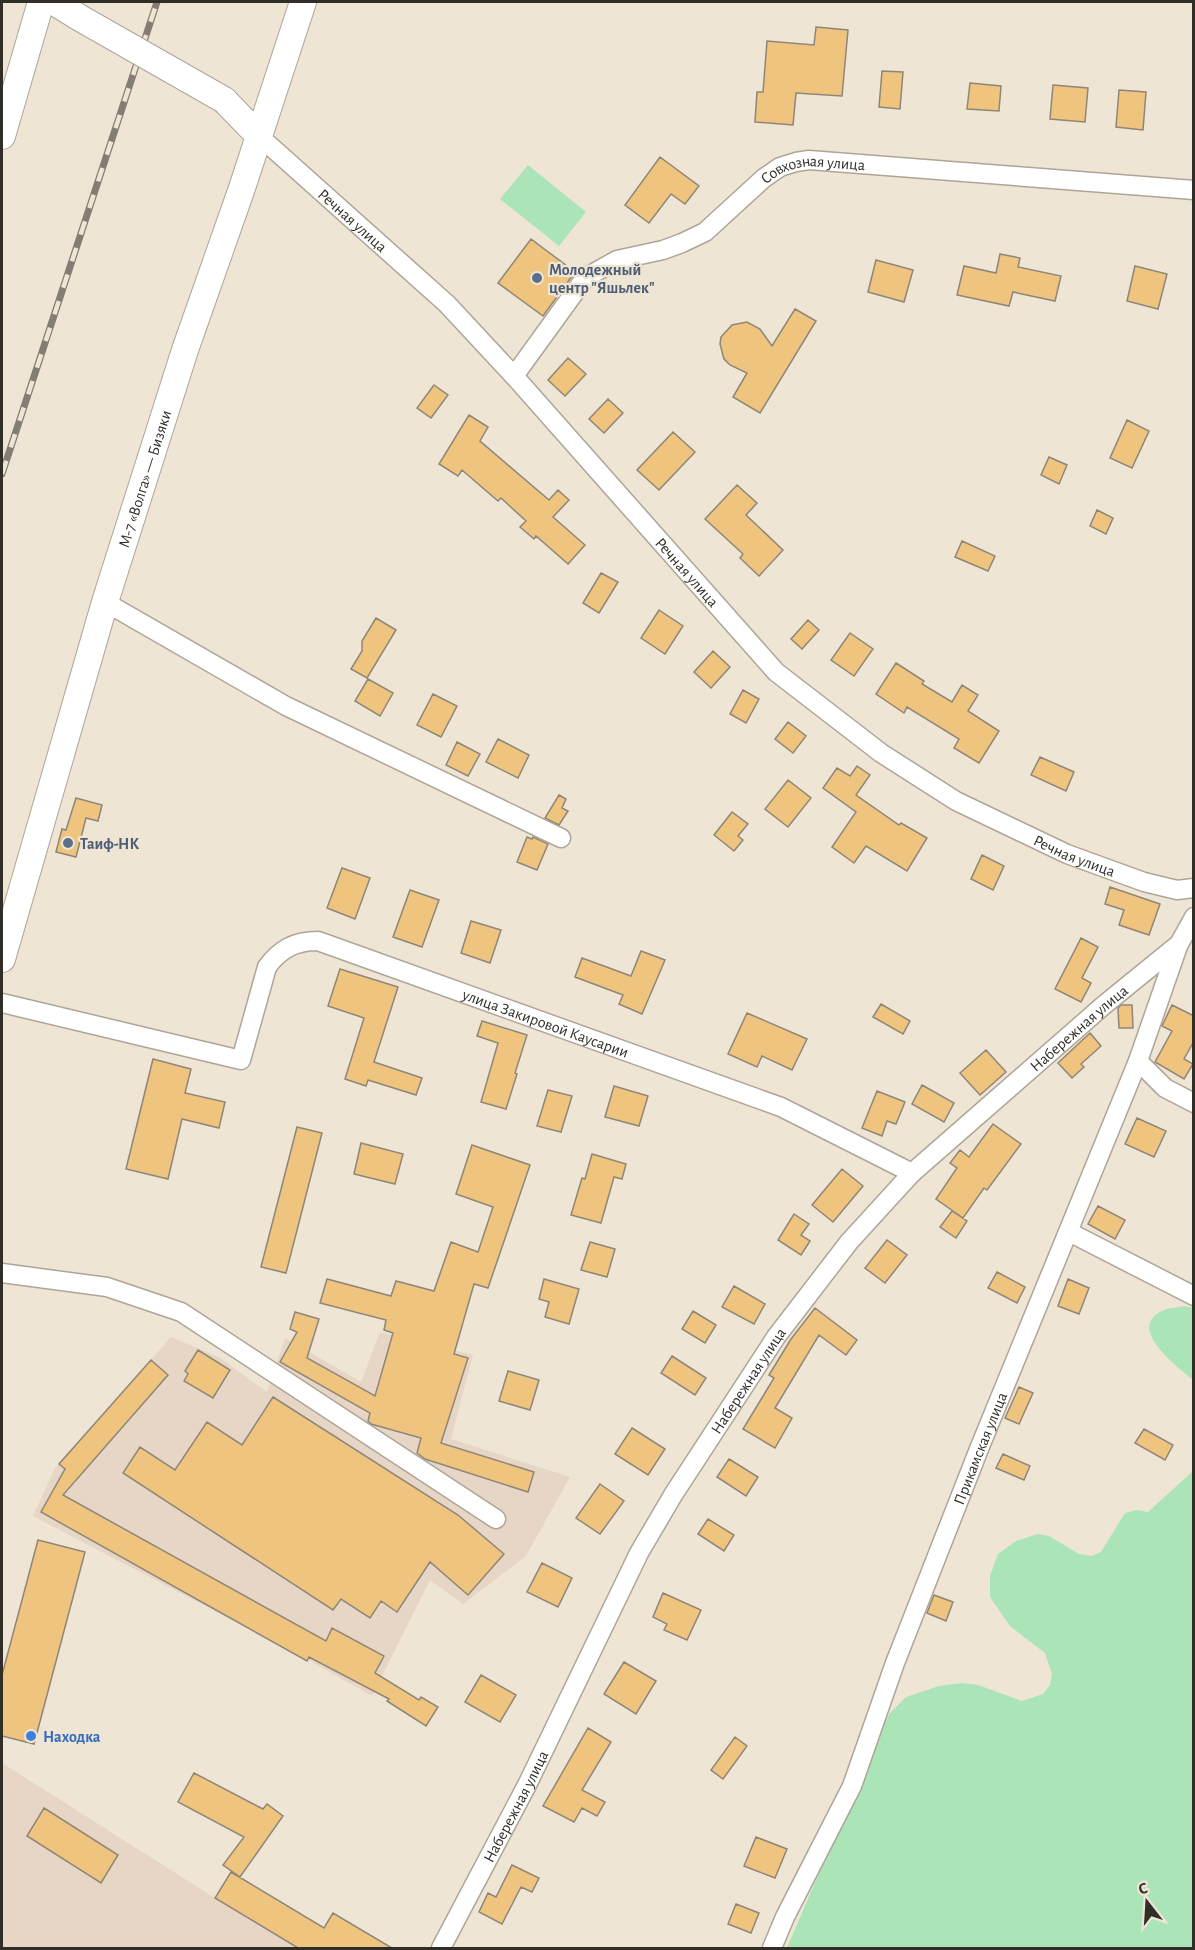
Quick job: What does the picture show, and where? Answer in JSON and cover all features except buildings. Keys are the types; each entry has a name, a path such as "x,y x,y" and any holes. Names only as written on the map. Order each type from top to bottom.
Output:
{"main road":[{"path":"2,136 41,2"},
{"path":"54,2 224,100 259,136"},
{"name":"М-7 «Волга» — Бизяки","path":"2,959 105,602 185,350 303,2"}],"street":[{"name":"Речная улица","path":"259,136 447,304 514,376 776,672 881,753 956,801 1067,854 1144,882 1177,890 1194,888"},
{"name":"Совхозная улица","path":"514,376 585,278 617,260 663,250 705,232 764,178 780,167 796,162 809,160 1194,190"},
{"path":"105,602 286,706 561,838"},
{"name":"Набережная улица","path":"441,1948 528,1783 639,1553 673,1495 776,1337 849,1242 912,1173 1104,1005 1179,944 1194,917"},
{"name":"улица Закировой Каусарии","path":"2,1003 242,1060 267,967 273,958 284,949 297,943 318,941 781,1107 912,1173"},
{"name":"Прикамская улица","path":"772,1948 785,1917 852,1786 895,1663 979,1449 1138,1061 1179,944"},
{"path":"1138,1061 1165,1088 1194,1103"},
{"path":"1069,1232 1194,1296"},
{"path":"2,1273 106,1287 180,1312 496,1519"}],"shaded area":[{"path":"380,1332 473,1355 451,1439 570,1477 526,1556 463,1604 430,1580 372,1696 312,1662 33,1516 55,1468 171,1337 219,1357 267,1392 285,1338 361,1382"},
{"path":"2,1763 215,1898 299,1948 2,1948"}],"green space":[{"path":"528,165 586,212 559,246 500,199"},
{"path":"1184,1306 1193,1308 1193,1380 1159,1348 1149,1329 1151,1320 1160,1312"},
{"path":"1193,1471 1193,1948 787,1948 874,1744 890,1713 906,1697 939,1686 962,1683 978,1685 1022,1701 1043,1694 1050,1685 1052,1674 1045,1653 1010,1626 990,1597 990,1576 998,1554 1016,1541 1038,1534 1049,1536 1079,1554 1091,1556 1101,1552 1125,1513 1137,1510 1148,1512"}],"railway":[{"path":"2,474 157,2"}],"place":[{"name":"Молодежный центр \"Яшьлек\"","path":"537,278"},
{"name":"Таиф-НК","path":"68,843"},
{"name":"Находка","path":"31,1736"}]}
